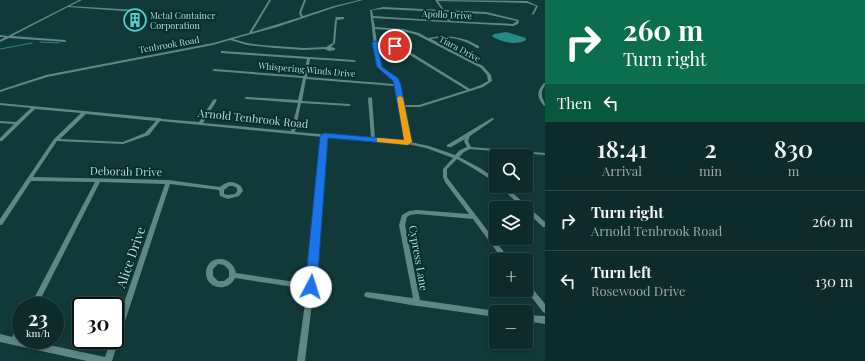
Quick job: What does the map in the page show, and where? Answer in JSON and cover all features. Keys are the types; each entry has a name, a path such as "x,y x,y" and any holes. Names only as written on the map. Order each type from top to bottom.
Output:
{"street":[{"path":"0,41 81,0"},
{"path":"250,33 270,0"},
{"path":"303,17 300,13 304,0"},
{"name":"Tenbrook Road","path":"0,91 46,76 204,46 352,1 362,0"},
{"path":"437,0 450,21"},
{"path":"437,0 489,3 527,2 537,6 533,14"},
{"path":"68,7 137,11"},
{"path":"408,142 397,85 395,80 380,67 371,10 378,8 444,11"},
{"name":"Apollo Drive","path":"372,17 513,25 518,22 516,20 486,13 444,11"},
{"path":"228,39 246,44 312,49 325,48 334,50 330,47 334,43 336,20 338,19"},
{"name":"Tiara Drive","path":"373,28 403,30 418,34 487,71 490,78 489,82 419,106 402,106"},
{"path":"0,36 65,41"},
{"path":"428,39 443,36 453,37 465,40 478,47"},
{"path":"375,43 401,48 468,89"},
{"path":"222,52 354,61"},
{"path":"293,132 309,58"},
{"name":"Whispering Winds Drive","path":"214,70 397,85"},
{"path":"545,84 540,89 539,93 540,98 545,105"},
{"path":"246,98 349,105"},
{"path":"370,98 373,140"},
{"path":"201,123 214,100"},
{"name":"Arnold Tenbrook Road","path":"0,104 324,136 408,142 456,157 478,168 489,176"},
{"path":"0,140 34,107"},
{"path":"0,223 56,140 85,112"},
{"path":"56,140 123,143 147,134 160,119"},
{"path":"449,146 492,119"},
{"path":"0,122 17,123"},
{"path":"468,135 466,141 469,148"},
{"path":"301,361 311,287 324,136"},
{"path":"502,253 445,177 445,169 464,150 469,148 545,154"},
{"name":"Deborah Drive","path":"31,179 168,182 221,189"},
{"path":"38,297 99,180"},
{"name":"Alice Drive","path":"124,313 168,182"},
{"path":"510,193 545,225"},
{"name":"Cypress Lane","path":"417,303 402,225 404,216 409,213 417,212 474,217"},
{"path":"233,275 311,287"},
{"path":"533,294 545,310"},
{"path":"367,295 489,313"},
{"path":"533,319 545,320"},
{"path":"0,338 12,340"},
{"path":"53,349 105,361"},
{"name":"Alice Drive","path":"108,361 112,349"}],"water":[{"path":"506,32 526,38 526,40 513,43 499,40 492,36 494,34"}],"waterway":[{"path":"40,42 59,43"},
{"path":"0,49 32,43"}],"slow traffic":[{"path":"380,140 408,142 400,98"}],"place":[{"name":"Metal Container Corporation","path":"135,20"}],"route":[{"path":"311,287 324,136 408,142 397,85 395,80 378,64 375,43 395,46"}]}
